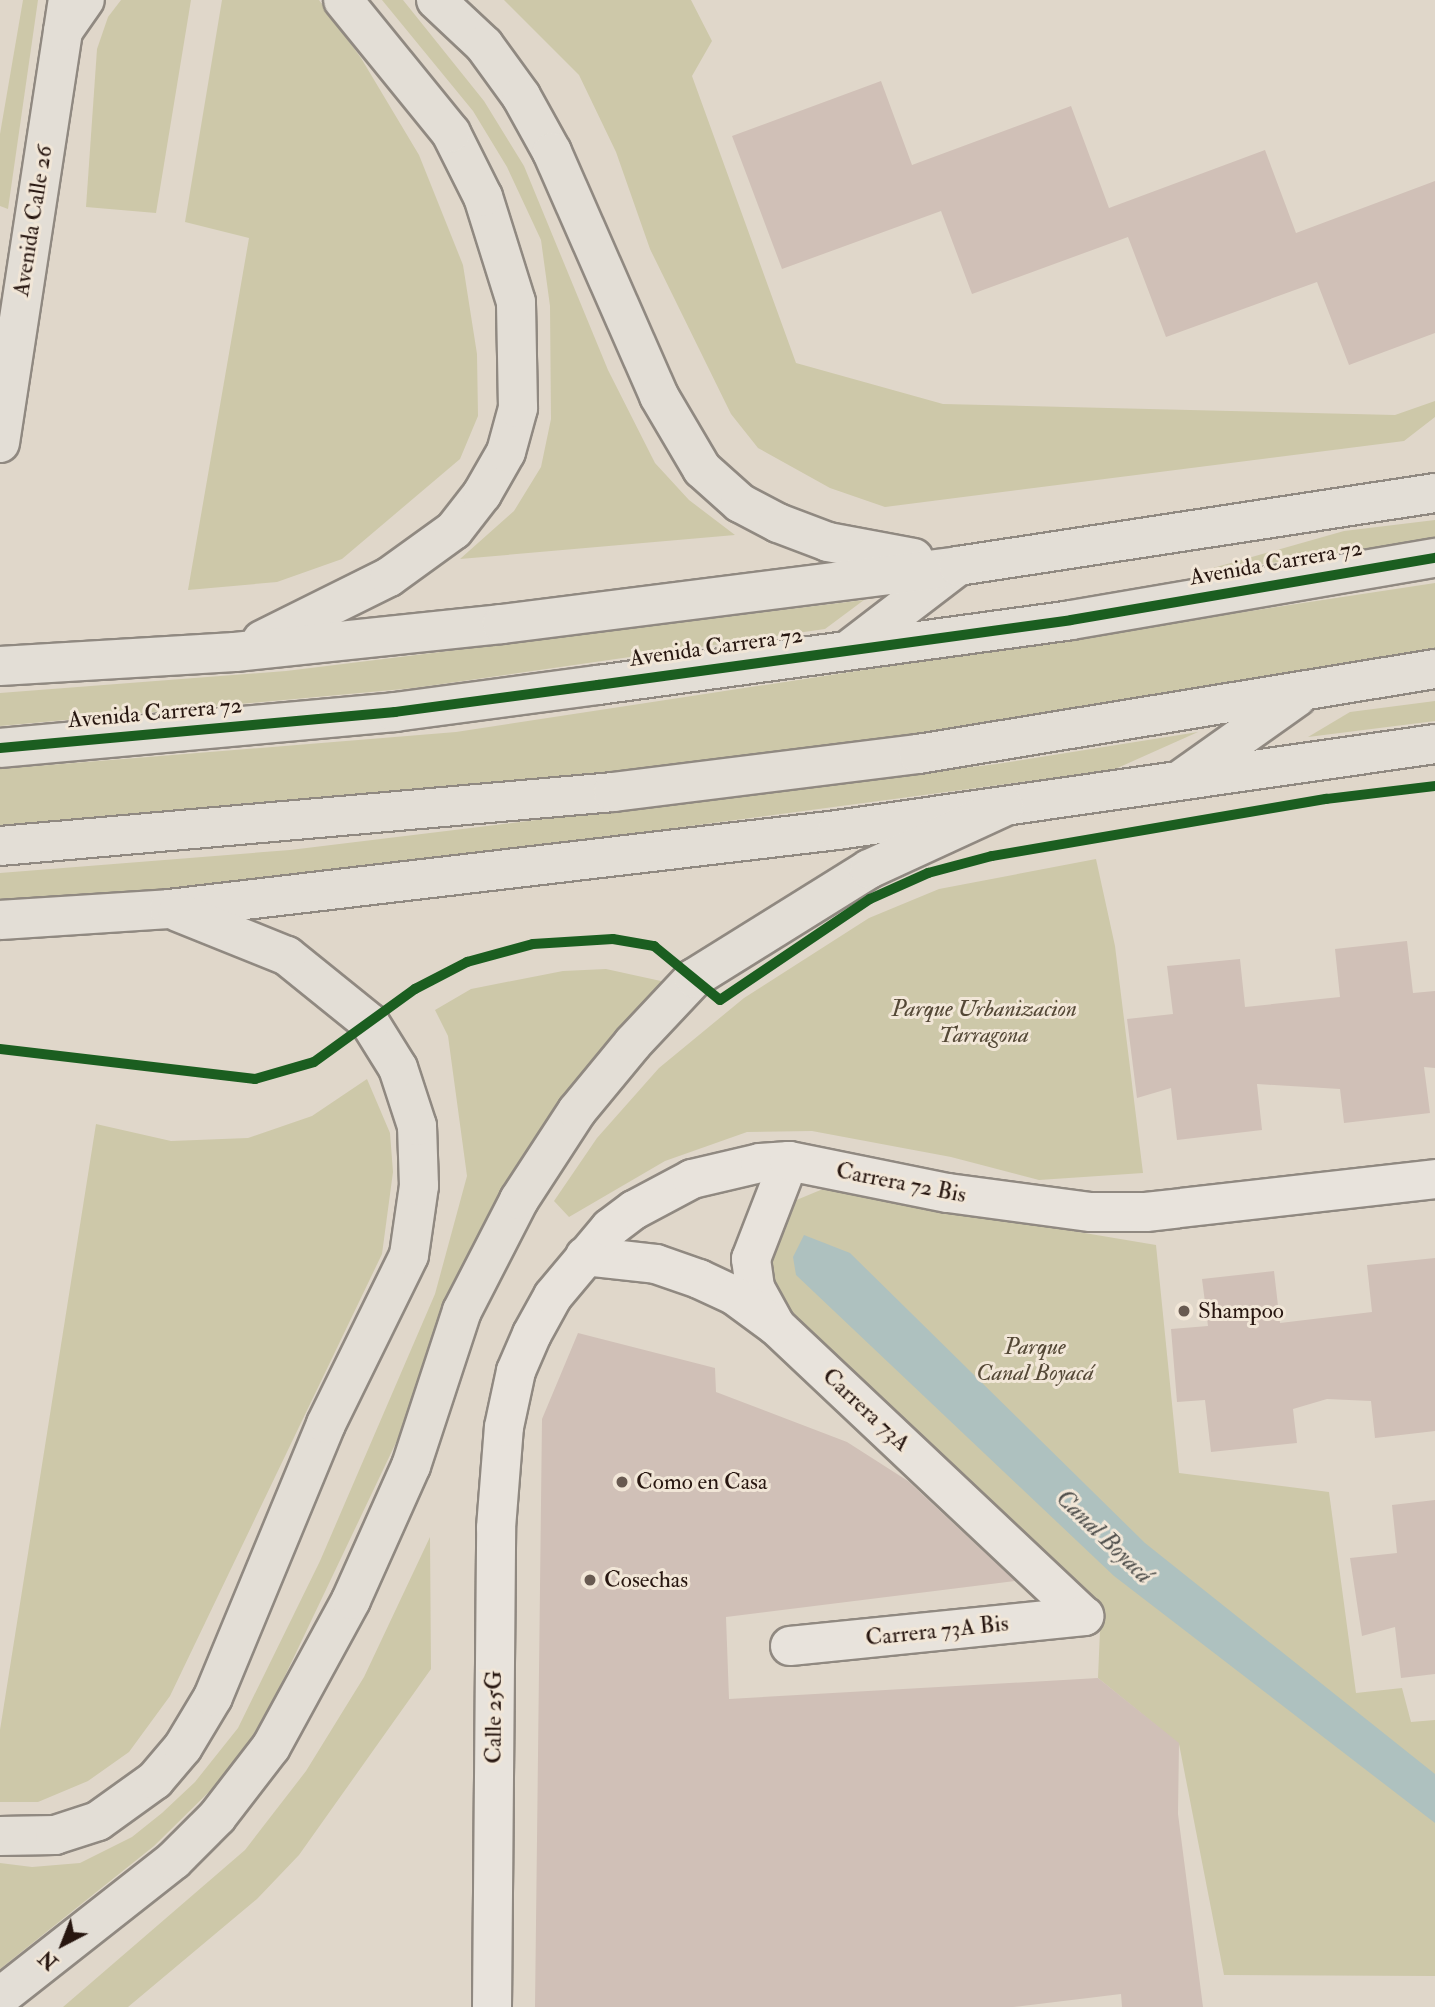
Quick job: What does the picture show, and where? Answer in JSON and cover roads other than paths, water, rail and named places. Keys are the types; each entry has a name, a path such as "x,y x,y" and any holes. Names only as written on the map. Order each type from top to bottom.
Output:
{"main road":[{"path":"66,15 85,0"},
{"path":"235,652 389,576 454,530 482,494 506,452 518,408 516,302 483,197 451,133 343,0"},
{"path":"436,0 484,45 521,96 552,152 659,396 702,469 740,503 810,536 958,566"},
{"name":"Avenida Calle 26","path":"0,443 66,15"},
{"name":"Avenida Carrera 72","path":"0,666 235,652 489,626 958,566 1435,493"},
{"name":"Avenida Carrera 72","path":"0,748 395,712 1071,620 1435,558"},
{"path":"849,650 958,566"},
{"path":"0,846 613,792 918,754 1435,669"},
{"path":"1176,783 1304,692"},
{"path":"0,920 169,909 1004,807 1435,744"},
{"path":"0,1997 174,1860 217,1817 271,1747 351,1600 411,1466 462,1311 512,1212 577,1111 633,1042 705,971 869,869 1004,807"},
{"path":"0,1836 55,1835 98,1821 155,1780 183,1747 213,1697 326,1424 409,1255 419,1186 417,1126 398,1068 370,1023 287,956 169,909"}],"street":[{"name":"Carrera 72 Bis","path":"504,1427 516,1370 532,1334 553,1296 586,1256 634,1210 692,1179 728,1168 789,1161 948,1193 1091,1212 1146,1212 1435,1179"},
{"name":"Carrera 73A","path":"789,1161 751,1259 755,1288 776,1326 1084,1616"},
{"path":"586,1256 656,1264 699,1279 736,1296 776,1326"},
{"name":"Calle 25G","path":"492,2007 496,1528 504,1427"},
{"name":"Carrera 73A Bis","path":"790,1646 1084,1616"}],"water":[{"name":"Canal Boyacá","path":"804,1235 850,1253 1145,1543 1435,1774 1435,1823 1114,1576 796,1275 793,1257"}],"place":[{"name":"Shampoo","path":"1184,1311"},
{"name":"Como en Casa","path":"622,1482"},
{"name":"Cosechas","path":"590,1580"}],"park label":[{"name":"Parque Urbanizacion Tarragona","path":"984,1022"},
{"name":"Parque Canal Boyacá","path":"1035,1360"}]}
